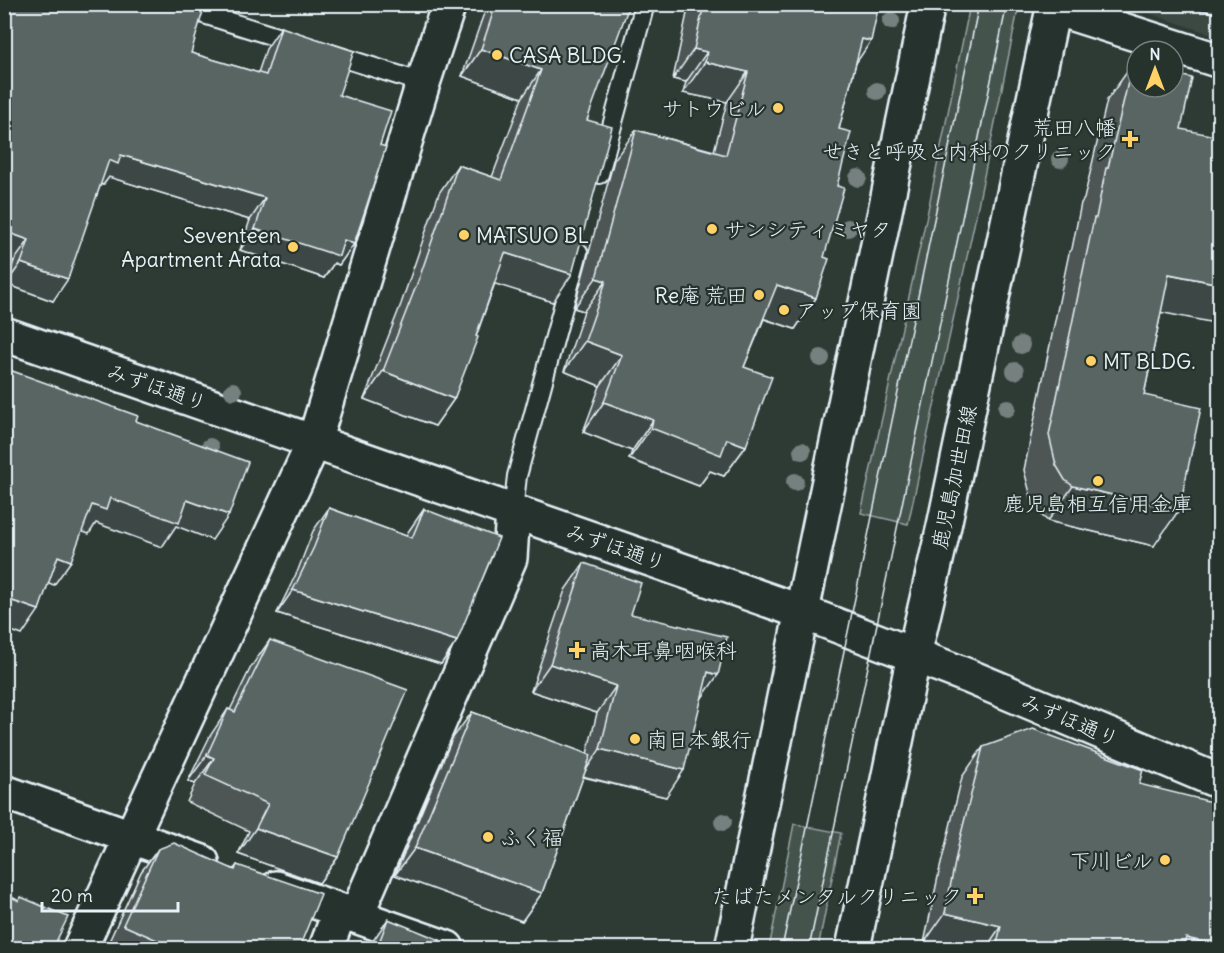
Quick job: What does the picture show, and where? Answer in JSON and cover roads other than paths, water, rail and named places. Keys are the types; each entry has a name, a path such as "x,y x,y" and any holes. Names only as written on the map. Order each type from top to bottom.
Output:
{"street":[{"path":"80,948 314,442 423,83 450,4"},
{"path":"732,948 928,4"},
{"path":"1054,6 1220,61"},
{"name":"鹿児島加世田線","path":"853,948 1054,6"},
{"name":"みずほ通り","path":"4,334 802,612 914,655 1220,782"},
{"path":"326,948 348,913 510,558 513,511"},
{"path":"4,792 447,948"}],"lane":[{"path":"172,4 423,83"},
{"path":"595,189 645,4"},
{"path":"513,511 517,476 583,235"}],"tram line":[{"path":"782,948 979,4"},
{"path":"809,948 1007,4"}],"place":[{"name":"CASA BLDG.","path":"497,55"},
{"name":"サトウビル","path":"778,108"},
{"name":"荒田八幡 せきと呼吸と内科のクリニック","path":"1130,139"},
{"name":"サンシティミヤタ","path":"712,229"},
{"name":"MATSUO BL","path":"464,235"},
{"name":"Seventeen Apartment Arata","path":"293,247"},
{"name":"Re庵 荒田","path":"759,295"},
{"name":"アップ保育園","path":"784,310"},
{"name":"MT BLDG.","path":"1091,361"},
{"name":"鹿児島相互信用金庫","path":"1098,481"},
{"name":"高木耳鼻咽喉科","path":"577,650"},
{"name":"南日本銀行","path":"635,739"},
{"name":"ふく福","path":"488,837"},
{"name":"下川ビル","path":"1165,860"},
{"name":"たばたメンタルクリニック","path":"975,896"}]}
